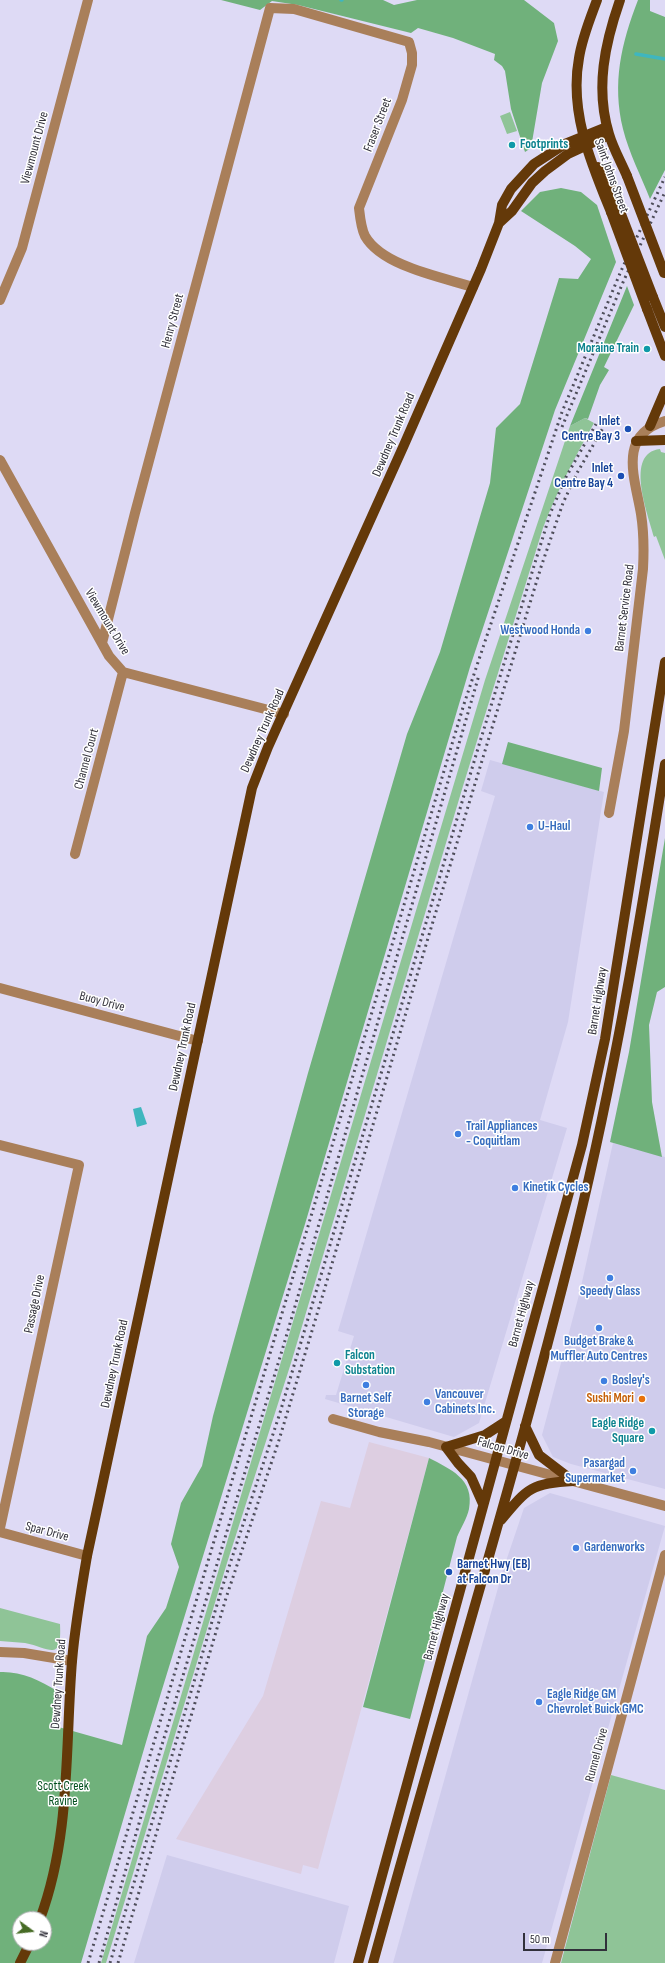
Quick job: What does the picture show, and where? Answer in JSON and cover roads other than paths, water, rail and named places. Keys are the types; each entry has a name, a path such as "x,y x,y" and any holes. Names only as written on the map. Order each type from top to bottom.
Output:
{"main road":[{"name":"Saint Johns Street","path":"597,0 582,43 576,76 577,101 585,142 665,356"},
{"name":"Saint Johns Street","path":"620,0 608,36 602,75 604,105 608,131 665,274"},
{"name":"Dewdney Trunk Road","path":"42,1911 52,1878 61,1830 72,1661 87,1556 252,788 268,748 380,501 499,223 512,211 532,183 585,142 608,131"},
{"path":"585,142 612,190 665,327"},
{"path":"650,426 665,391"},
{"path":"636,441 665,440"},
{"name":"Barnet Highway","path":"358,1963 580,1152 605,1039 665,662"},
{"name":"Barnet Highway","path":"373,1963 422,1784 475,1609 576,1230 610,1080 635,952 665,764"},
{"path":"483,1504 471,1477 446,1447 485,1435 505,1422"},
{"path":"525,1426 539,1455 572,1481"},
{"path":"498,1523 528,1489 548,1482 572,1481"},
{"path":"20,1963 26,1951"}],"street":[{"name":"Viewmount Drive","path":"0,300 22,248 88,0"},
{"name":"Fraser Street","path":"270,8 294,9 409,42 412,53 410,72 396,118 359,208 360,220 365,235 384,256 412,267 473,286"},
{"name":"Henry Street","path":"102,642 270,8"},
{"path":"636,441 642,432 650,426 665,421"},
{"name":"Barnet Service Road","path":"609,813 624,731 643,569 644,545 633,476 633,451 636,441"},
{"name":"Viewmount Drive","path":"0,460 109,656 124,672 284,714"},
{"name":"Channel Court","path":"75,854 124,672"},
{"name":"Buoy Drive","path":"0,988 198,1041"},
{"name":"Passage Drive","path":"0,1145 79,1165 0,1528"},
{"name":"Falcon Drive","path":"333,1419 380,1432 446,1447 665,1506"},
{"name":"Spar Drive","path":"0,1532 87,1556"},
{"name":"Runnel Drive","path":"555,1963 665,1555"},
{"path":"0,1652 72,1661"}],"waterway":[{"path":"636,54 665,59"}],"railway":[{"path":"88,1963 464,704 562,412 621,271 665,177"},
{"path":"562,427 624,280 665,192"},
{"path":"110,1963 222,1588 279,1416 479,745 550,514 566,477 596,424"},
{"path":"118,1963 226,1598 279,1440 428,938 541,567 563,503 577,473 603,428"},
{"path":"99,1963 154,1771 284,1344 479,675"}],"place":[{"name":"Footprints","path":"512,145"},
{"name":"Moraine Train","path":"647,349"},
{"name":"Inlet Centre Bay 3","path":"628,429"},
{"name":"Inlet Centre Bay 4","path":"621,476"},
{"name":"Westwood Honda","path":"588,631"},
{"name":"U-Haul","path":"530,827"},
{"name":"Trail Appliances - Coquitlam","path":"458,1134"},
{"name":"Kinetik Cycles","path":"515,1188"},
{"name":"Speedy Glass","path":"610,1278"},
{"name":"Budget Brake & Muffler Auto Centres","path":"599,1328"},
{"name":"Falcon Substation","path":"337,1363"},
{"name":"Bosley's","path":"604,1381"},
{"name":"Barnet Self Storage","path":"366,1385"},
{"name":"Sushi Mori","path":"642,1399"},
{"name":"Vancouver Cabinets Inc.","path":"427,1402"},
{"name":"Eagle Ridge Square","path":"652,1431"},
{"name":"Pasargad Supermarket","path":"633,1471"},
{"name":"Gardenworks","path":"576,1548"},
{"name":"Barnet Hwy (EB) at Falcon Dr","path":"449,1572"},
{"name":"Eagle Ridge GM Chevrolet Buick GMC","path":"539,1702"}],"park label":[{"name":"Scott Creek Ravine","path":"63,1794"}]}
